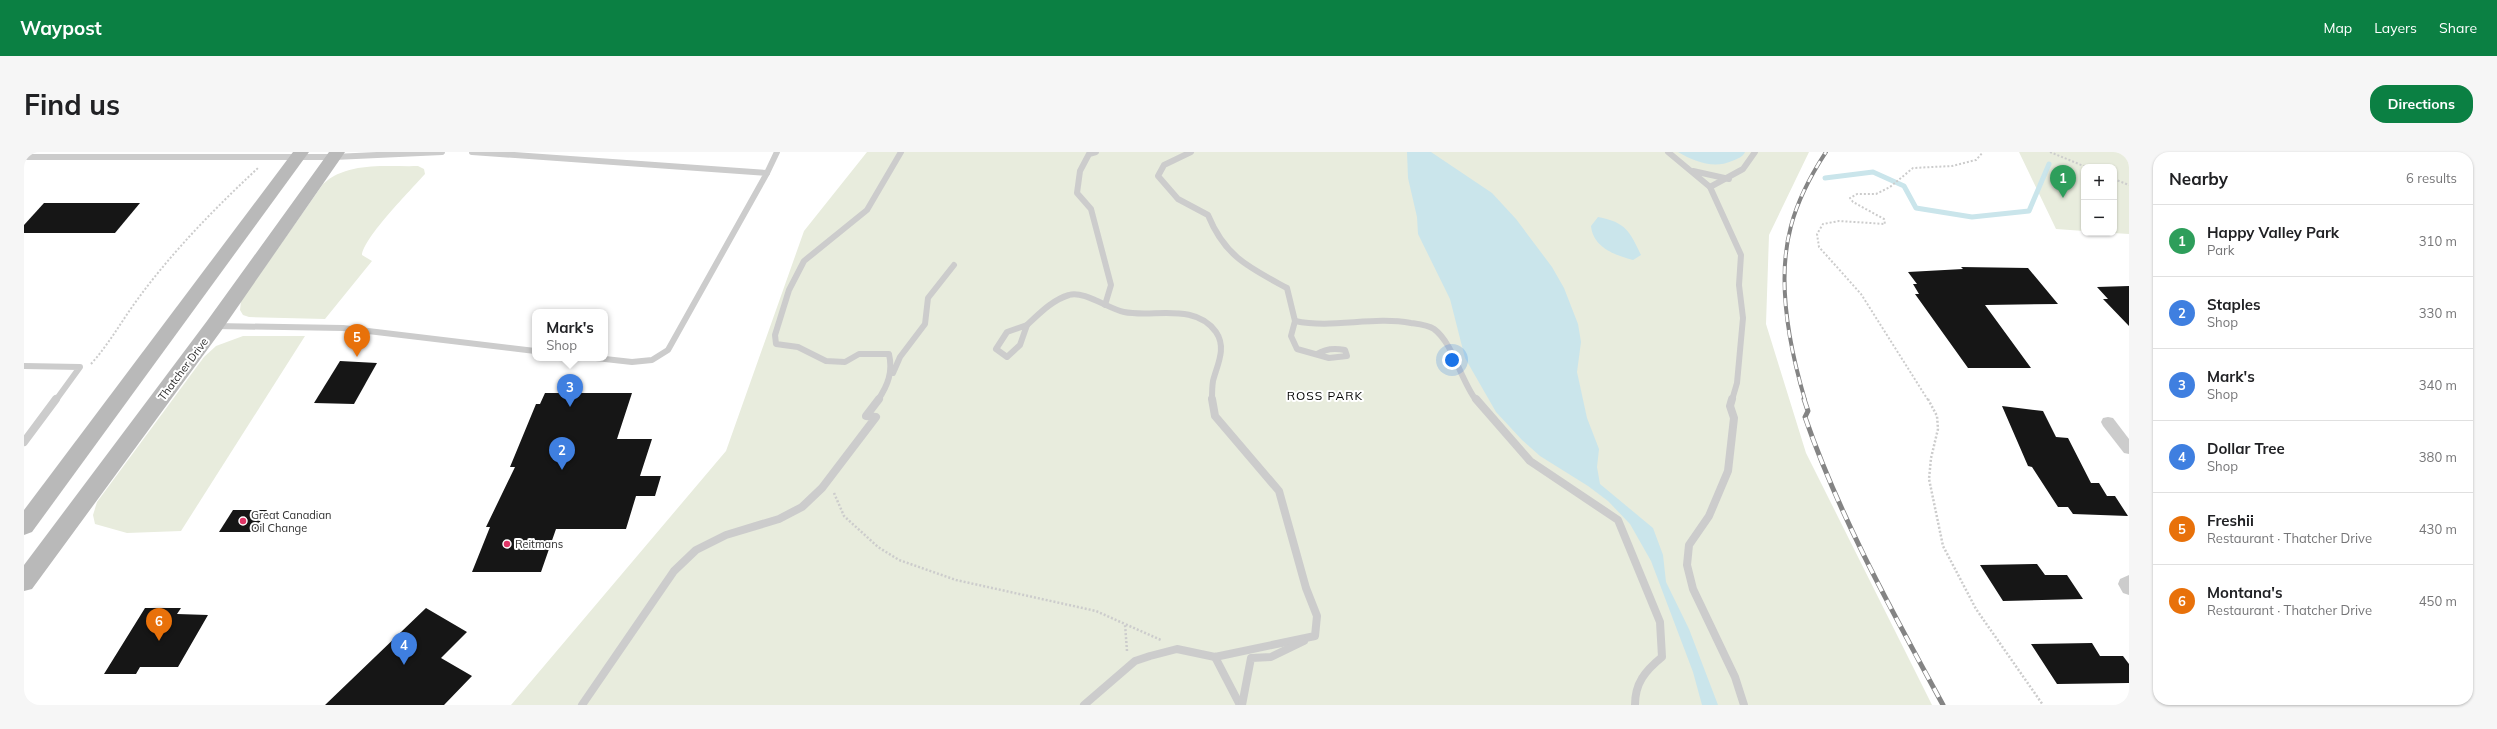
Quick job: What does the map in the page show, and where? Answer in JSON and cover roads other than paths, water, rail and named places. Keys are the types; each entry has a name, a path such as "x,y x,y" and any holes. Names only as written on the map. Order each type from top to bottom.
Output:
{"main road":[{"path":"24,526 299,155"},
{"name":"Thatcher Drive","path":"24,582 214,326 336,155"}],"street":[{"path":"24,157 266,158 299,155 336,155"},
{"path":"2108,422 2129,449"},
{"path":"2129,582 2126,584 2129,588"}],"lane":[{"path":"336,155 442,152"},
{"path":"472,152 767,173"},
{"path":"608,359 632,362 652,360 668,350 767,173 777,152"},
{"path":"892,376 892,363 889,354 859,354 845,362 826,361 798,347 776,344 775,335 789,290 804,261 867,210 901,152"},
{"path":"1096,152 1089,154 1080,171 1077,193 1090,209 1111,285 1105,305"},
{"path":"1191,152 1182,158 1164,165 1158,176 1178,199 1208,215 1214,230 1240,262 1287,288 1295,321 1291,336 1297,350 1317,354"},
{"path":"1668,152 1693,171 1710,187 1732,232 1741,255 1739,285 1742,318 1737,383 1730,406 1734,418 1728,471 1709,516 1689,545 1687,565 1693,589 1735,677 1744,705"},
{"path":"1710,187 1730,179 1753,159 1755,152"},
{"path":"1693,171 1730,179"},
{"path":"582,705 674,571 696,550 726,535 779,519 802,507 828,480 876,417 866,416 892,376 900,357 925,324 928,298 954,265"},
{"path":"1027,325 1020,345 1007,358 996,349 1008,332 1027,325 1049,305 1070,294 1124,312 1167,312 1198,317 1216,332 1222,354 1213,382 1212,403 1215,416 1279,491 1306,588 1317,616 1315,636"},
{"path":"1295,321 1310,324 1389,319 1419,324 1434,329 1445,342 1470,392 1509,439 1530,461 1618,520 1645,590 1660,622 1662,657 1642,674 1634,695 1635,705"},
{"path":"214,326 343,328 532,351"},
{"path":"24,366 80,367 24,442"},
{"path":"24,432 32,432"},
{"path":"1084,705 1135,661 1181,650 1215,657 1315,636"},
{"path":"1241,705 1251,658 1271,657 1315,636"},
{"path":"1215,657 1241,705"}],"water":[{"path":"1407,152 1431,152 1492,193 1516,219 1552,267 1564,288 1578,324 1581,342 1577,372 1587,418 1599,449 1597,467 1600,484 1653,528 1663,555 1666,582 1689,629 1718,705 1702,705 1693,672 1651,561 1630,524 1608,501 1588,486 1540,456 1522,440 1496,412 1465,358 1450,299 1418,234 1417,217 1408,178"},
{"path":"1678,152 1745,152 1738,159 1725,163 1711,164 1691,159"},
{"path":"1598,217 1615,222 1626,229 1634,240 1641,255 1633,260 1612,253 1600,245 1591,226"}],"waterway":[{"path":"1825,178 1873,172 1904,186 1916,208 1972,217 2029,211 2049,164"}],"railway":[{"path":"1805,400 1794,358 1786,313 1785,269 1787,247 1797,206 1810,178 1826,152"},
{"path":"1804,399 1808,411 1805,417 1834,491 1868,564 1943,705"}],"place":[{"name":"Happy Valley Park","path":"2063,198"},
{"name":"Freshii","path":"357,357"},
{"name":"Mark's","path":"570,407"},
{"name":"Staples","path":"562,470"},
{"name":"Great Canadian Oil Change","path":"243,521"},
{"name":"Reitmans","path":"507,544"},
{"name":"Montana's","path":"159,641"},
{"name":"Dollar Tree","path":"404,665"}],"district":[{"name":"ROSS PARK","path":"1325,395"}]}
